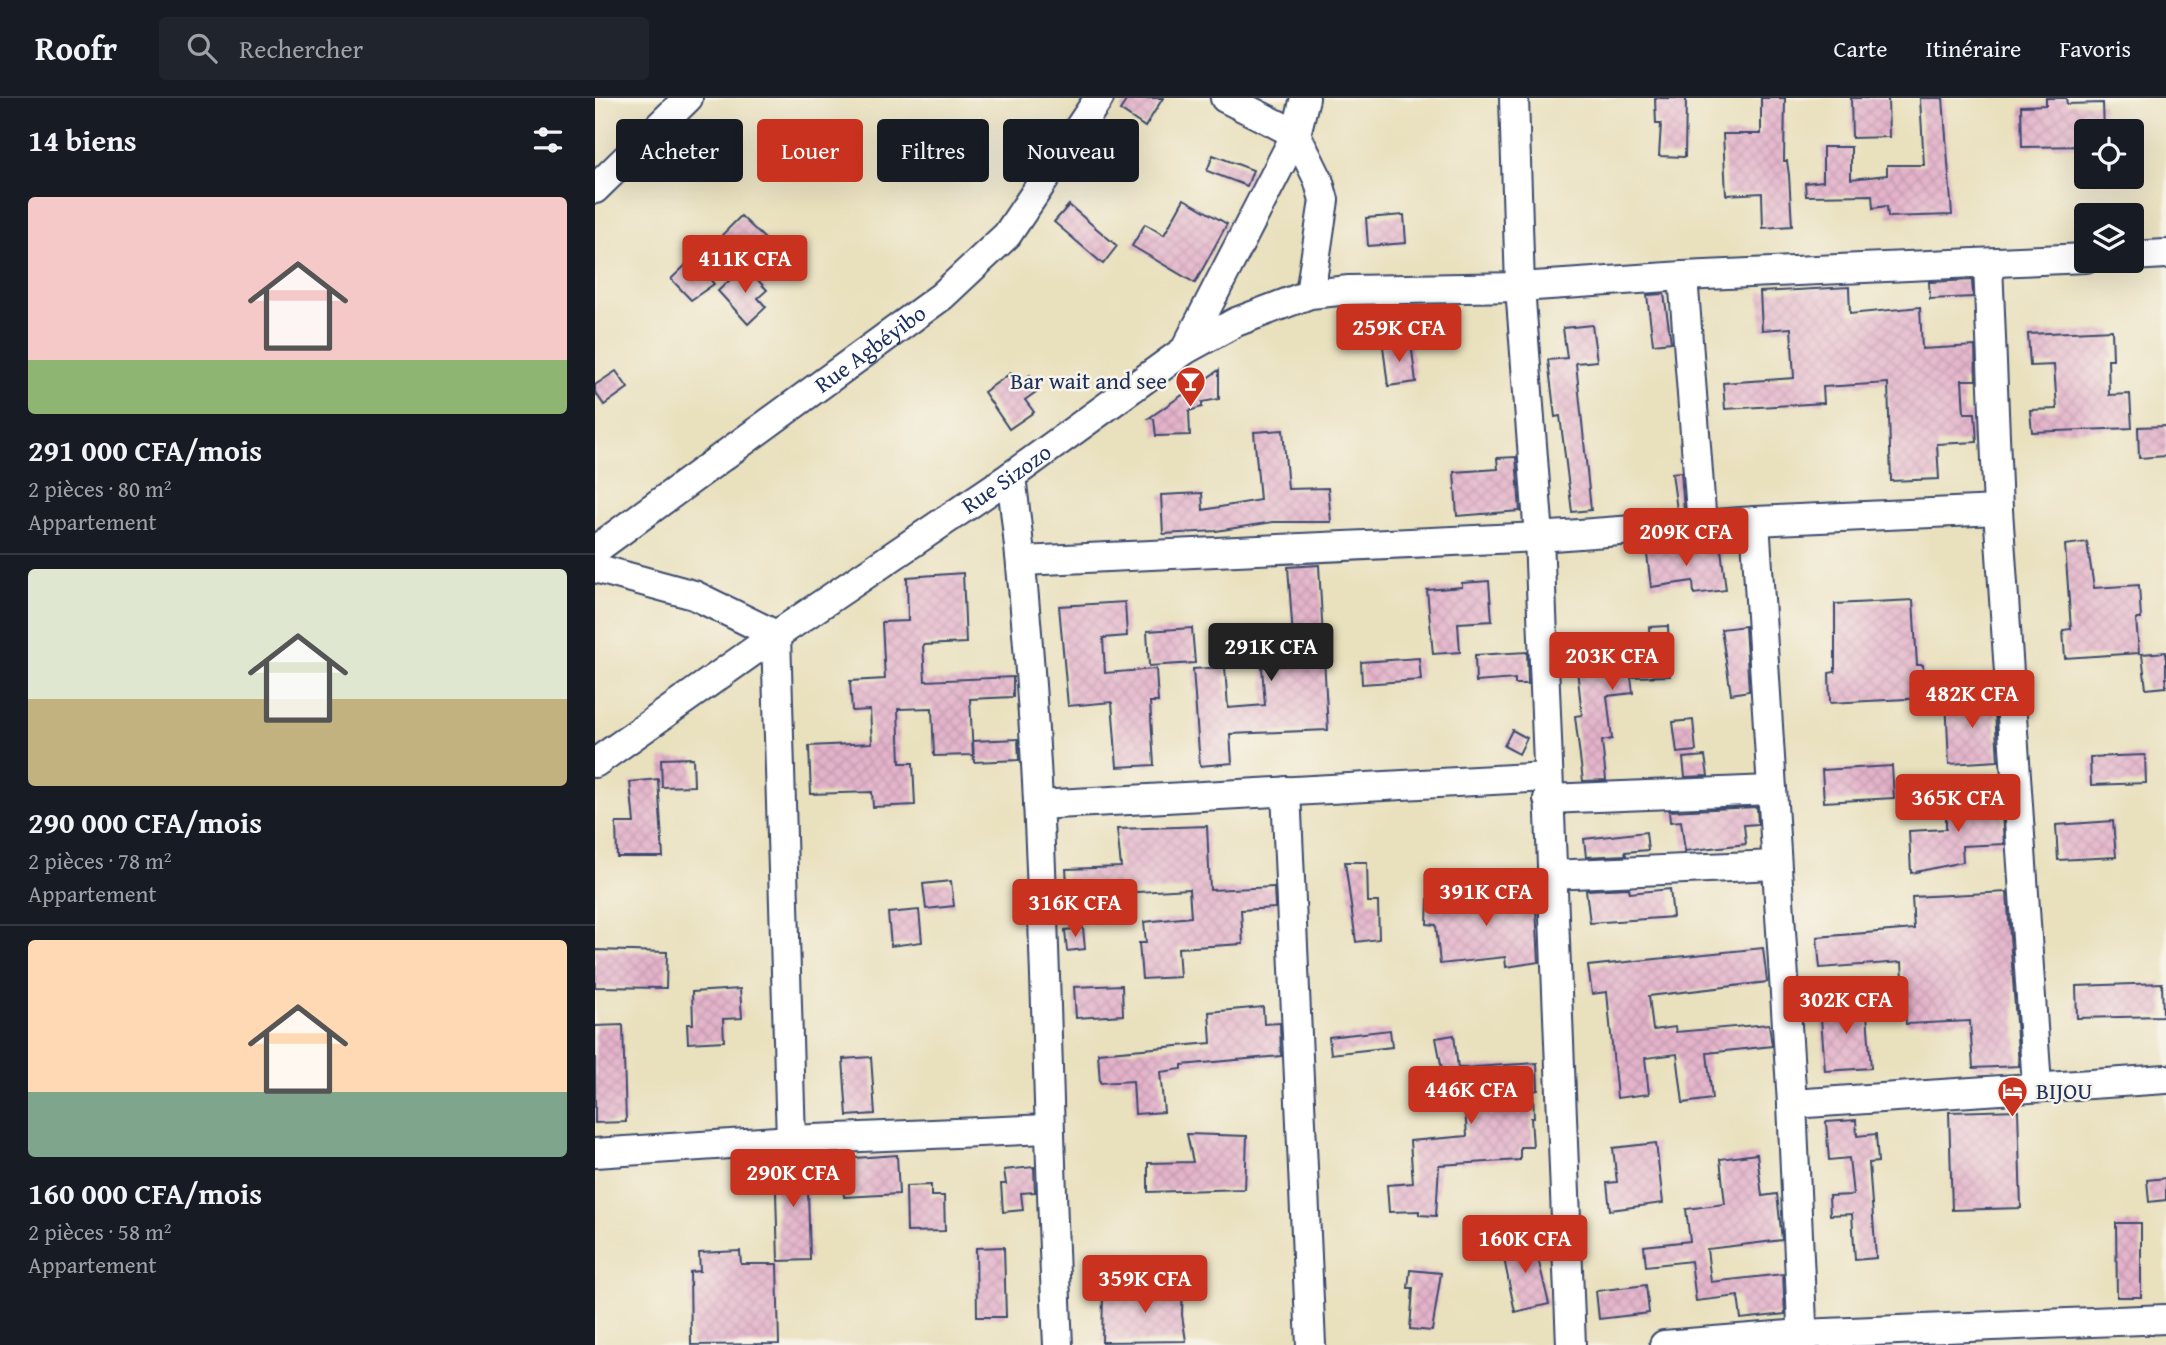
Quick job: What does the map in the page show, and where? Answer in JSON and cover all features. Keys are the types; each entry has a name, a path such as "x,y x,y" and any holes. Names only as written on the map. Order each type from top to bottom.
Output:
{"street":[{"path":"595,189 688,98"},
{"name":"Rue Agbéyibo","path":"595,550 942,296 1007,235 1099,98"},
{"path":"1225,98 1296,134 1318,179 1324,200 1310,294"},
{"name":"Rue Sizozo","path":"595,763 776,635 1011,476 1185,350 1296,134 1305,98"},
{"path":"1514,98 1520,288 1539,537 1571,1345"},
{"path":"2144,255 2166,254"},
{"path":"1185,350 1236,322 1310,294 1349,290 1520,288 1683,276 2074,259"},
{"path":"1988,264 1999,510 2037,1086"},
{"path":"1683,276 1702,525"},
{"path":"1011,476 1022,561 1038,804 1047,1129 1058,1345"},
{"path":"1022,561 1539,537 1755,521 1999,510"},
{"path":"1755,521 1792,1104 1802,1340"},
{"path":"595,568 694,595 776,635 791,1140"},
{"path":"1038,804 1286,791 1548,788 1771,790"},
{"path":"1286,791 1311,1345"},
{"path":"1551,875 1775,865"},
{"path":"1792,1104 2166,1079"},
{"path":"595,1153 791,1140 1047,1129"},
{"path":"1664,1345 1802,1340 2166,1319"}],"building":[{"path":"1128,98 1163,98 1145,127 1139,123 1139,119 1133,119 1120,110"},
{"path":"1655,98 1686,98 1685,157 1659,156 1661,124 1656,124"},
{"path":"1761,98 1785,98 1784,161 1787,161 1789,175 1792,226 1763,228 1762,193 1726,195 1723,134 1761,134"},
{"path":"1851,98 1888,98 1889,137 1852,138"},
{"path":"1920,98 1943,98 1952,215 1888,217 1887,206 1873,208 1872,195 1806,196 1805,183 1823,181 1823,147 1851,147 1851,179 1887,175 1887,165 1924,165"},
{"path":"2046,98 2066,98 2067,104 2103,103 2104,119 2074,119 2074,146 2022,147 2021,106 2046,105"},
{"path":"1213,155 1253,170 1247,186 1207,171"},
{"path":"1184,199 1227,224 1195,283 1132,246 1145,224 1164,235"},
{"path":"1069,205 1117,246 1103,264 1054,222"},
{"path":"1404,215 1406,243 1368,246 1366,218"},
{"path":"741,216 766,240 747,260 722,235"},
{"path":"693,258 714,284 691,300 671,279"},
{"path":"745,266 767,290 758,298 766,307 748,324 718,291"},
{"path":"1972,280 1973,297 1930,299 1929,282"},
{"path":"1849,287 1850,314 1920,307 1922,349 1975,346 1976,380 1962,380 1964,413 1975,413 1977,442 1937,444 1939,479 1891,481 1888,383 1823,387 1824,403 1725,409 1723,383 1794,378 1791,328 1762,330 1760,292"},
{"path":"1664,294 1671,342 1653,344 1647,295"},
{"path":"1592,325 1597,361 1576,363 1591,510 1572,512 1560,416 1555,417 1548,360 1567,358 1563,328"},
{"path":"2112,330 2113,359 2108,359 2109,395 2130,394 2132,428 2032,432 2030,410 2057,409 2054,365 2030,366 2028,334"},
{"path":"1411,343 1416,382 1388,386 1383,346"},
{"path":"1219,370 1219,399 1202,402 1202,407 1189,411 1190,435 1156,436 1154,419 1149,418"},
{"path":"616,371 628,388 604,405 595,392 595,385"},
{"path":"1011,373 1018,384 1030,375 1040,389 1025,400 1034,412 1009,429 984,392"},
{"path":"2166,426 2166,456 2139,458 2138,427"},
{"path":"1283,430 1288,489 1328,488 1331,522 1273,522 1216,531 1163,534 1161,495 1202,493 1203,510 1260,500 1254,432"},
{"path":"1516,457 1520,511 1457,516 1454,472 1498,469 1497,458"},
{"path":"1681,472 1684,510 1677,510 1672,473"},
{"path":"2087,542 2094,588 2139,585 2141,619 2136,619 2139,653 2065,658 2063,630 2071,629 2065,545"},
{"path":"1686,543 1687,554 1721,549 1726,590 1694,594 1693,581 1651,587 1646,546"},
{"path":"1319,565 1328,730 1230,734 1232,763 1200,766 1193,669 1225,667 1228,708 1265,705 1262,667 1295,665 1288,567"},
{"path":"963,573 966,643 923,645 925,681 1013,677 1013,697 970,699 973,755 934,756 932,708 898,709 900,763 913,763 915,805 873,807 872,792 811,794 809,746 872,743 870,710 852,711 850,681 885,679 882,622 908,621 907,577"},
{"path":"1489,581 1492,621 1458,623 1460,652 1433,654 1427,590"},
{"path":"1913,600 1917,665 1923,665 1925,698 1830,703 1829,673 1835,672 1835,604"},
{"path":"1125,602 1127,636 1103,638 1105,673 1156,669 1158,702 1150,702 1154,765 1117,767 1112,702 1068,706 1059,606"},
{"path":"1668,626 1670,676 1631,677 1633,693 1607,696 1612,739 1602,741 1606,780 1583,781 1575,716 1582,715 1575,651 1591,649 1591,653 1650,645 1649,627"},
{"path":"1745,626 1749,691 1731,694 1721,629"},
{"path":"1192,628 1195,663 1149,666 1147,631"},
{"path":"1527,652 1528,684 1515,684 1515,679 1476,682 1475,655"},
{"path":"2166,652 2166,687 2146,689 2142,654"},
{"path":"1419,658 1421,680 1362,684 1361,662"},
{"path":"1994,695 1998,761 1949,764 1946,698"},
{"path":"1693,720 1696,751 1677,753 1673,722"},
{"path":"1512,730 1527,738 1519,754 1504,746"},
{"path":"1018,739 1019,760 974,762 973,741"},
{"path":"2145,755 2146,783 2091,785 2090,757"},
{"path":"1705,756 1708,776 1685,777 1683,758"},
{"path":"693,758 694,786 662,787 661,759"},
{"path":"1892,766 1894,798 1824,802 1822,770"},
{"path":"658,779 663,857 617,857 616,823 634,823 630,782"},
{"path":"2001,798 2004,844 1962,846 1963,862 1911,873 1909,831 1946,829 1946,801"},
{"path":"1757,807 1758,824 1744,825 1746,844 1685,851 1681,821 1670,822 1669,811"},
{"path":"2113,821 2116,857 2058,860 2056,825"},
{"path":"1207,826 1210,890 1274,887 1275,908 1241,910 1243,944 1178,948 1180,977 1142,979 1139,943 1146,943 1144,922 1191,917 1189,889 1068,896 1066,869 1121,867 1117,829"},
{"path":"1646,832 1648,850 1625,852 1626,855 1586,857 1584,839"},
{"path":"1345,862 1367,862 1368,902 1378,902 1379,939 1356,942"},
{"path":"951,881 954,906 926,909 923,884"},
{"path":"1629,888 1630,893 1670,889 1673,917 1590,923 1586,890"},
{"path":"1535,891 1539,962 1506,967 1505,957 1440,964 1436,925 1427,924 1428,899"},
{"path":"2007,892 2019,1066 1973,1068 1970,1021 1906,1024 1902,962 1820,968 1817,937 1914,929 1912,897"},
{"path":"919,910 922,942 891,946 888,913"},
{"path":"1083,928 1085,949 1067,951 1065,930"},
{"path":"1763,948 1767,982 1649,996 1653,1030 1675,1027 1676,1032 1769,1024 1772,1046 1707,1053 1712,1099 1683,1103 1677,1054 1645,1058 1649,1094 1617,1098 1607,992 1592,994 1588,966"},
{"path":"595,950 667,952 666,988 595,987"},
{"path":"2162,983 2163,1016 2077,1018 2076,986"},
{"path":"1122,985 1123,1015 1076,1018 1074,987"},
{"path":"740,989 742,1018 723,1019 724,1041 688,1043 687,1024 693,1024 692,992"},
{"path":"1866,1001 1871,1068 1825,1071 1820,1005"},
{"path":"1263,1007 1264,1024 1280,1023 1281,1056 1182,1065 1182,1069 1160,1072 1164,1112 1135,1114 1133,1081 1100,1083 1098,1053 1211,1043 1209,1012"},
{"path":"623,1025 626,1122 595,1123 595,1026"},
{"path":"1390,1030 1392,1047 1331,1054 1329,1037"},
{"path":"1454,1035 1458,1068 1537,1063 1538,1090 1533,1091 1534,1118 1531,1118 1533,1147 1520,1147 1520,1160 1439,1165 1436,1216 1419,1215 1419,1211 1389,1212 1387,1185 1413,1183 1410,1141 1467,1136 1464,1095 1441,1096 1442,1069 1436,1038"},
{"path":"871,1057 875,1114 847,1116 843,1059"},
{"path":"2018,1110 2021,1208 1952,1210 1949,1112"},
{"path":"1856,1120 1857,1136 1876,1134 1878,1162 1869,1163 1876,1258 1855,1260 1852,1214 1830,1215 1829,1196 1853,1195 1849,1158 1829,1160 1826,1122"},
{"path":"1187,1134 1247,1136 1245,1189 1148,1192 1148,1163 1193,1162"},
{"path":"1656,1143 1663,1203 1610,1210 1607,1183 1617,1182 1613,1148"},
{"path":"1757,1154 1762,1196 1777,1194 1782,1240 1707,1249 1711,1282 1783,1274 1785,1314 1741,1319 1738,1296 1696,1301 1691,1261 1646,1266 1644,1246 1690,1241 1686,1209 1725,1204 1720,1159"},
{"path":"897,1155 899,1194 844,1197 841,1159"},
{"path":"807,1156 810,1260 778,1261 775,1158"},
{"path":"1034,1167 1035,1192 1021,1193 1023,1210 1003,1212 1001,1184 1006,1184 1004,1170"},
{"path":"2166,1178 2166,1200 2149,1202 2147,1180"},
{"path":"931,1185 931,1196 944,1196 945,1231 907,1232 906,1186"},
{"path":"2116,1223 2141,1223 2141,1297 2117,1297"},
{"path":"1533,1238 1549,1304 1515,1312 1501,1244"},
{"path":"1004,1247 1006,1317 977,1317 976,1248"},
{"path":"740,1251 741,1264 777,1264 779,1344 691,1345 690,1272 700,1271 699,1253"},
{"path":"1410,1270 1441,1273 1432,1331 1410,1329 1413,1288 1408,1288"},
{"path":"1183,1279 1182,1315 1186,1341 1102,1342 1103,1295 1154,1294 1153,1280"},
{"path":"1646,1285 1649,1313 1599,1319 1596,1291"}],"place":[{"name":"Bar wait and see","path":"1190,408"},
{"name":"BIJOU","path":"2013,1118"}]}
